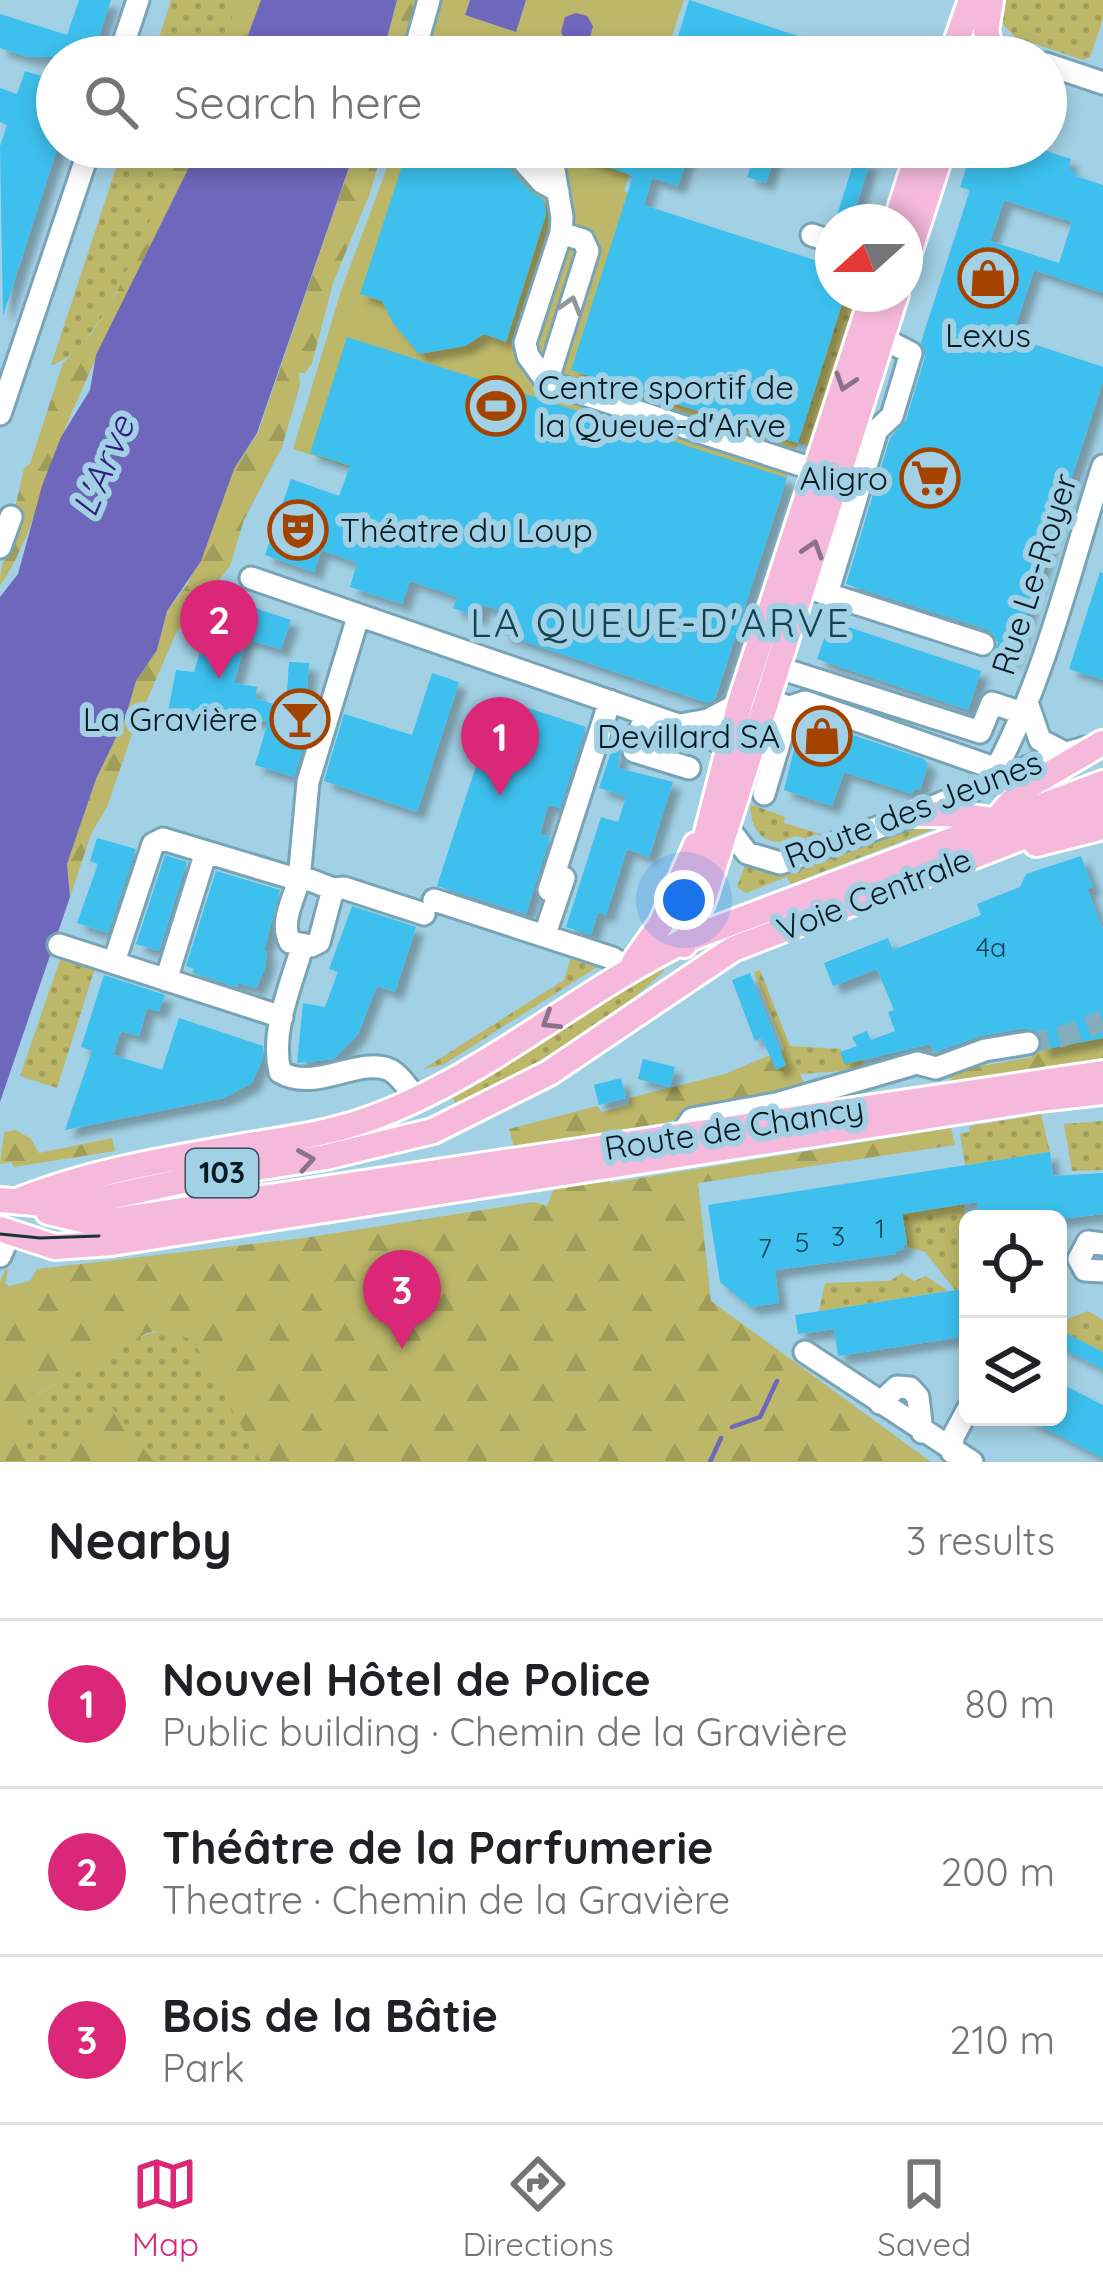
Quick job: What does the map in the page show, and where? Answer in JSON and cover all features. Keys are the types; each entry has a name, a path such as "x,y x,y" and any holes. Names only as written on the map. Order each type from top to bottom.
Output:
{"main road":[{"path":"970,0 970,36"},
{"path":"975,36 992,0"},
{"path":"915,204 925,168"},
{"path":"909,204 917,192"},
{"path":"753,702 776,667 816,470 867,312"},
{"path":"655,1000 691,934 689,906 723,825 738,749 788,592 857,414 890,312"},
{"path":"916,814 995,821 1022,790 1103,743"},
{"name":"Voie Centrale","path":"691,934 995,821 1102,791"},
{"name":"Voie Centrale","path":"655,1000 733,949 975,855 1102,791"},
{"path":"628,968 723,825"},
{"path":"975,855 1103,827"},
{"path":"691,934 733,949"},
{"path":"691,934 417,1100 340,1128 146,1163 9,1200 4,1239 112,1243 1103,1092"},
{"name":"103","path":"9,1200 67,1206 211,1175 326,1157 433,1131 615,1039 655,1000"},
{"name":"Route de Chancy","path":"9,1200 66,1220 95,1223 1103,1073"},
{"path":"417,1100 433,1131"}],"street":[{"path":"126,36 138,0"},
{"path":"419,36 429,0"},
{"path":"1067,71 1103,83"},
{"path":"0,414 83,168"},
{"path":"530,168 542,182 556,180 561,233 525,344 547,382 816,470"},
{"path":"547,382 588,251 583,240 561,233"},
{"path":"833,596 877,430 892,416 910,353 882,338"},
{"path":"857,414 886,402 896,372"},
{"name":"Rue Le-Royer","path":"993,776 1024,707 1101,481"},
{"path":"0,547 11,517"},
{"path":"251,578 738,749"},
{"path":"788,592 813,589 983,644"},
{"path":"333,889 319,942 302,946 290,941 285,925 299,880 308,782 358,617"},
{"path":"776,667 980,732 992,703 1024,707"},
{"path":"549,890 610,701"},
{"path":"678,725 708,720 753,702 790,707 852,727"},
{"path":"790,707 805,702 993,776"},
{"path":"764,794 790,707"},
{"name":"Rue Le-Royer","path":"1024,707 1040,740 1065,752"},
{"path":"645,714 634,751 689,768"},
{"name":"Route des Jeunes","path":"723,825 747,854 780,863 916,814 993,776 1103,743"},
{"path":"544,934 574,847 569,827"},
{"path":"115,962 153,844 163,839 333,889 544,934 628,968"},
{"path":"166,980 206,852"},
{"path":"59,945 282,1017"},
{"path":"302,946 282,1017 277,1059 285,1076 307,1079 384,1068 394,1072 417,1100"},
{"path":"680,1136 692,1119 776,1103 917,1063 936,1068 985,1050 1028,1042"},
{"path":"539,1179 1103,1083"},
{"path":"1103,1244 1088,1243 1078,1259 1085,1270 1103,1271"},
{"path":"805,1352 962,1457"},
{"path":"959,1425 953,1437 962,1457"}],"green space":[{"path":"171,0 235,0 230,36 160,36"},
{"path":"235,0 261,0 248,36 230,36"},
{"path":"397,0 417,0 407,36 388,36"},
{"path":"439,0 470,0 465,14 516,31 526,0 684,0 672,36 430,36"},
{"path":"1006,0 1103,0 1103,19 1090,57 1083,60 1067,55 1067,36 1014,36 1002,23"},
{"path":"116,168 174,168 110,304 71,354 51,365"},
{"path":"173,168 189,168 82,389 30,528 0,586 20,512 15,509 24,468 30,464 63,363 92,333 116,294"},
{"path":"349,168 377,168 333,283 312,363 305,373 299,373 300,385 282,447 244,520 230,566 176,633 107,807 91,834 70,897 67,864 96,779 125,719 136,681 157,650 167,611 187,585 234,469 258,433"},
{"name":"Centre sportif de la Queue-d'Arve","path":"387,168 631,168 624,191 628,193 571,370 798,443 749,595 293,449 342,288"},
{"path":"839,312 851,312 809,446 798,443"},
{"path":"750,804 785,817 784,823 821,834 784,842 764,838 752,820"},
{"path":"909,825 944,825 791,884 787,877 746,893 737,887 745,865 785,870"},
{"path":"573,951 600,965 443,1065 423,1069 564,980"},
{"path":"62,954 96,965 57,1088 20,1076"},
{"path":"661,965 665,970 642,991 567,1048 456,1106 453,1097"},
{"path":"760,970 790,1046 841,1049 845,1064 861,1058 866,1070 844,1077 841,1071 801,1074 789,1048 784,1049 754,972"},
{"path":"1103,1038 1103,1063 952,1083 948,1072 1032,1057 1032,1051"},
{"path":"789,1047 807,1090 691,1111 657,1128 514,1147 509,1129 597,1106 602,1112 629,1105 629,1098 725,1074"},
{"path":"1041,1114 1050,1152 965,1165 960,1134 969,1132 970,1126"},
{"path":"1103,1121 1103,1170 1072,1171 1064,1124"},
{"path":"951,1128 955,1145 698,1183 711,1301 931,1462 262,1462 192,1339 158,1331 38,1394 24,1414 20,1431 29,1462 0,1462 0,1282 5,1269 9,1286 30,1281 37,1269 304,1238 534,1202 547,1206 555,1185 613,1176 610,1183"},
{"path":"16,1130 31,1139 39,1153 112,1138 115,1151 14,1167 11,1162 0,1164 4,1132"},
{"path":"964,1204 964,1210 959,1210 959,1289 925,1252 908,1247 902,1214"},
{"path":"902,1273 914,1281 926,1276 948,1291 819,1311 825,1283 890,1281"},
{"path":"1088,1311 1103,1320 1103,1352 1067,1334 1067,1319"},
{"path":"158,1331 795,1462 0,1462 22,1404 133,1339"},
{"path":"102,1403 110,1405 154,1462 58,1462"}],"water":[{"path":"261,0 397,0 388,36 248,36"},
{"path":"470,0 526,0 516,32 465,15"},
{"path":"587,16 593,26 590,36 563,36 565,17"},
{"name":"L'Arve","path":"189,168 349,168 257,433 234,469 201,561 167,611 157,650 136,681 125,719 96,779 67,864 70,897 0,1102 0,597 18,574 42,486 61,437 90,390 96,355"}],"building":[{"path":"79,0 111,0 99,36 36,36 36,57 0,48 0,14 67,35"},
{"path":"689,0 798,36 678,36"},
{"path":"25,71 36,74 36,168 51,168 3,316 0,146 7,125 0,122 0,88 17,94"},
{"path":"1067,158 1071,159 1068,169 1077,172 1075,176 1103,185 1103,293 1034,270 1012,337 1103,367 1103,381 1012,661 993,655 998,642 989,630 846,584 890,438 906,420 925,357 921,342 970,190 960,187 966,168 1067,168","holes":["1004,200 1072,222 1059,263 990,241"]},
{"path":"401,168 510,168 544,200 546,214 506,342 484,334 465,346 419,354 382,301 360,294"},
{"path":"611,168 684,168 678,186 652,178 644,205 815,260 815,312 839,312 798,443 571,370 633,176"},
{"path":"750,168 771,168 766,183 747,177"},
{"path":"852,168 868,168 857,204 841,204"},
{"path":"347,337 787,478 715,699 708,703 502,634 509,614 483,605 479,618 453,608 457,597 410,581 402,604 350,587 357,563 321,550 314,572 265,555 291,479 339,496 350,466 310,453"},
{"path":"1103,573 1103,680 1069,669"},
{"path":"217,595 291,620 281,649 246,639 234,683 257,687 255,698 286,708 289,662 309,663 305,715 312,717 294,777 255,765 268,722 203,710 201,719 168,712 176,670 194,672"},
{"path":"830,621 981,671 968,710 817,659"},
{"path":"432,673 459,682 417,812 324,781 344,714 412,735"},
{"path":"498,698 586,727 560,808 548,805 540,834 550,837 526,914 437,886"},
{"path":"812,721 924,759 928,764 920,790 912,794 844,772 832,806 784,790 800,726"},
{"path":"616,737 622,739 618,768 673,782 649,857 627,849 606,915 598,912 591,935 566,927 601,817 618,822 626,797 599,788"},
{"path":"97,838 136,849 108,933 77,923 98,864 90,861"},
{"path":"165,855 187,862 159,951 136,944"},
{"path":"1081,856 1093,887 1087,889 1103,929 1103,1038 1041,1050 1040,1035 1026,1028 980,1036 935,1052 930,1044 845,1064 840,1052 857,1046 852,1037 867,1031 871,1040 895,1031 888,1012 894,1010 877,969 833,986 824,963 888,938 893,950 981,915 977,904 1020,887 1026,874"},
{"path":"216,871 280,890 264,951 265,968 256,988 238,983 237,987 193,973 186,966"},
{"path":"352,906 416,927 395,992 377,986 358,1034 334,1059 297,1063 303,1003 325,1007 338,972 329,969"},
{"path":"750,973 786,1065 776,1070 762,1038 755,1041 732,980"},
{"path":"104,975 165,995 159,1011 147,1008 139,1036 121,1031 113,1055 162,1070 179,1018 263,1046 252,1083 224,1098 65,1130 92,1051 81,1047"},
{"path":"643,1059 675,1067 670,1087 638,1079"},
{"path":"621,1078 626,1098 599,1105 594,1085"},
{"path":"1050,1152 1053,1176 1103,1173 1103,1214 1067,1218 1067,1210 978,1210 977,1202 902,1214 907,1244 896,1254 775,1270 779,1303 751,1307 720,1282 708,1205"},
{"path":"959,1289 959,1337 838,1356 834,1329 798,1334 795,1315"},
{"path":"1067,1334 1103,1352 1103,1369 1067,1351"},
{"path":"1067,1387 1103,1405 1103,1458 1041,1426 1067,1426"}],"waterway":[{"path":"732,1427 760,1417 777,1381"},
{"path":"710,1462 721,1438"}],"tunnel":[{"path":"1028,1043 1103,1021"}],"tram line":[{"path":"0,1234 99,1236"}],"place":[{"name":"Lexus","path":"988,278"},
{"name":"Centre sportif de la Queue-d'Arve","path":"496,406"},
{"name":"Aligro","path":"930,478"},
{"name":"Théatre du Loup","path":"298,530"},
{"name":"Théâtre de la Parfumerie","path":"219,679"},
{"name":"La Gravière","path":"300,719"},
{"name":"Devillard SA","path":"822,736"},
{"name":"Nouvel Hôtel de Police","path":"500,796"},
{"name":"Bois de la Bâtie","path":"402,1349"}],"district":[{"name":"LA QUEUE-D'ARVE","path":"661,623"}]}
